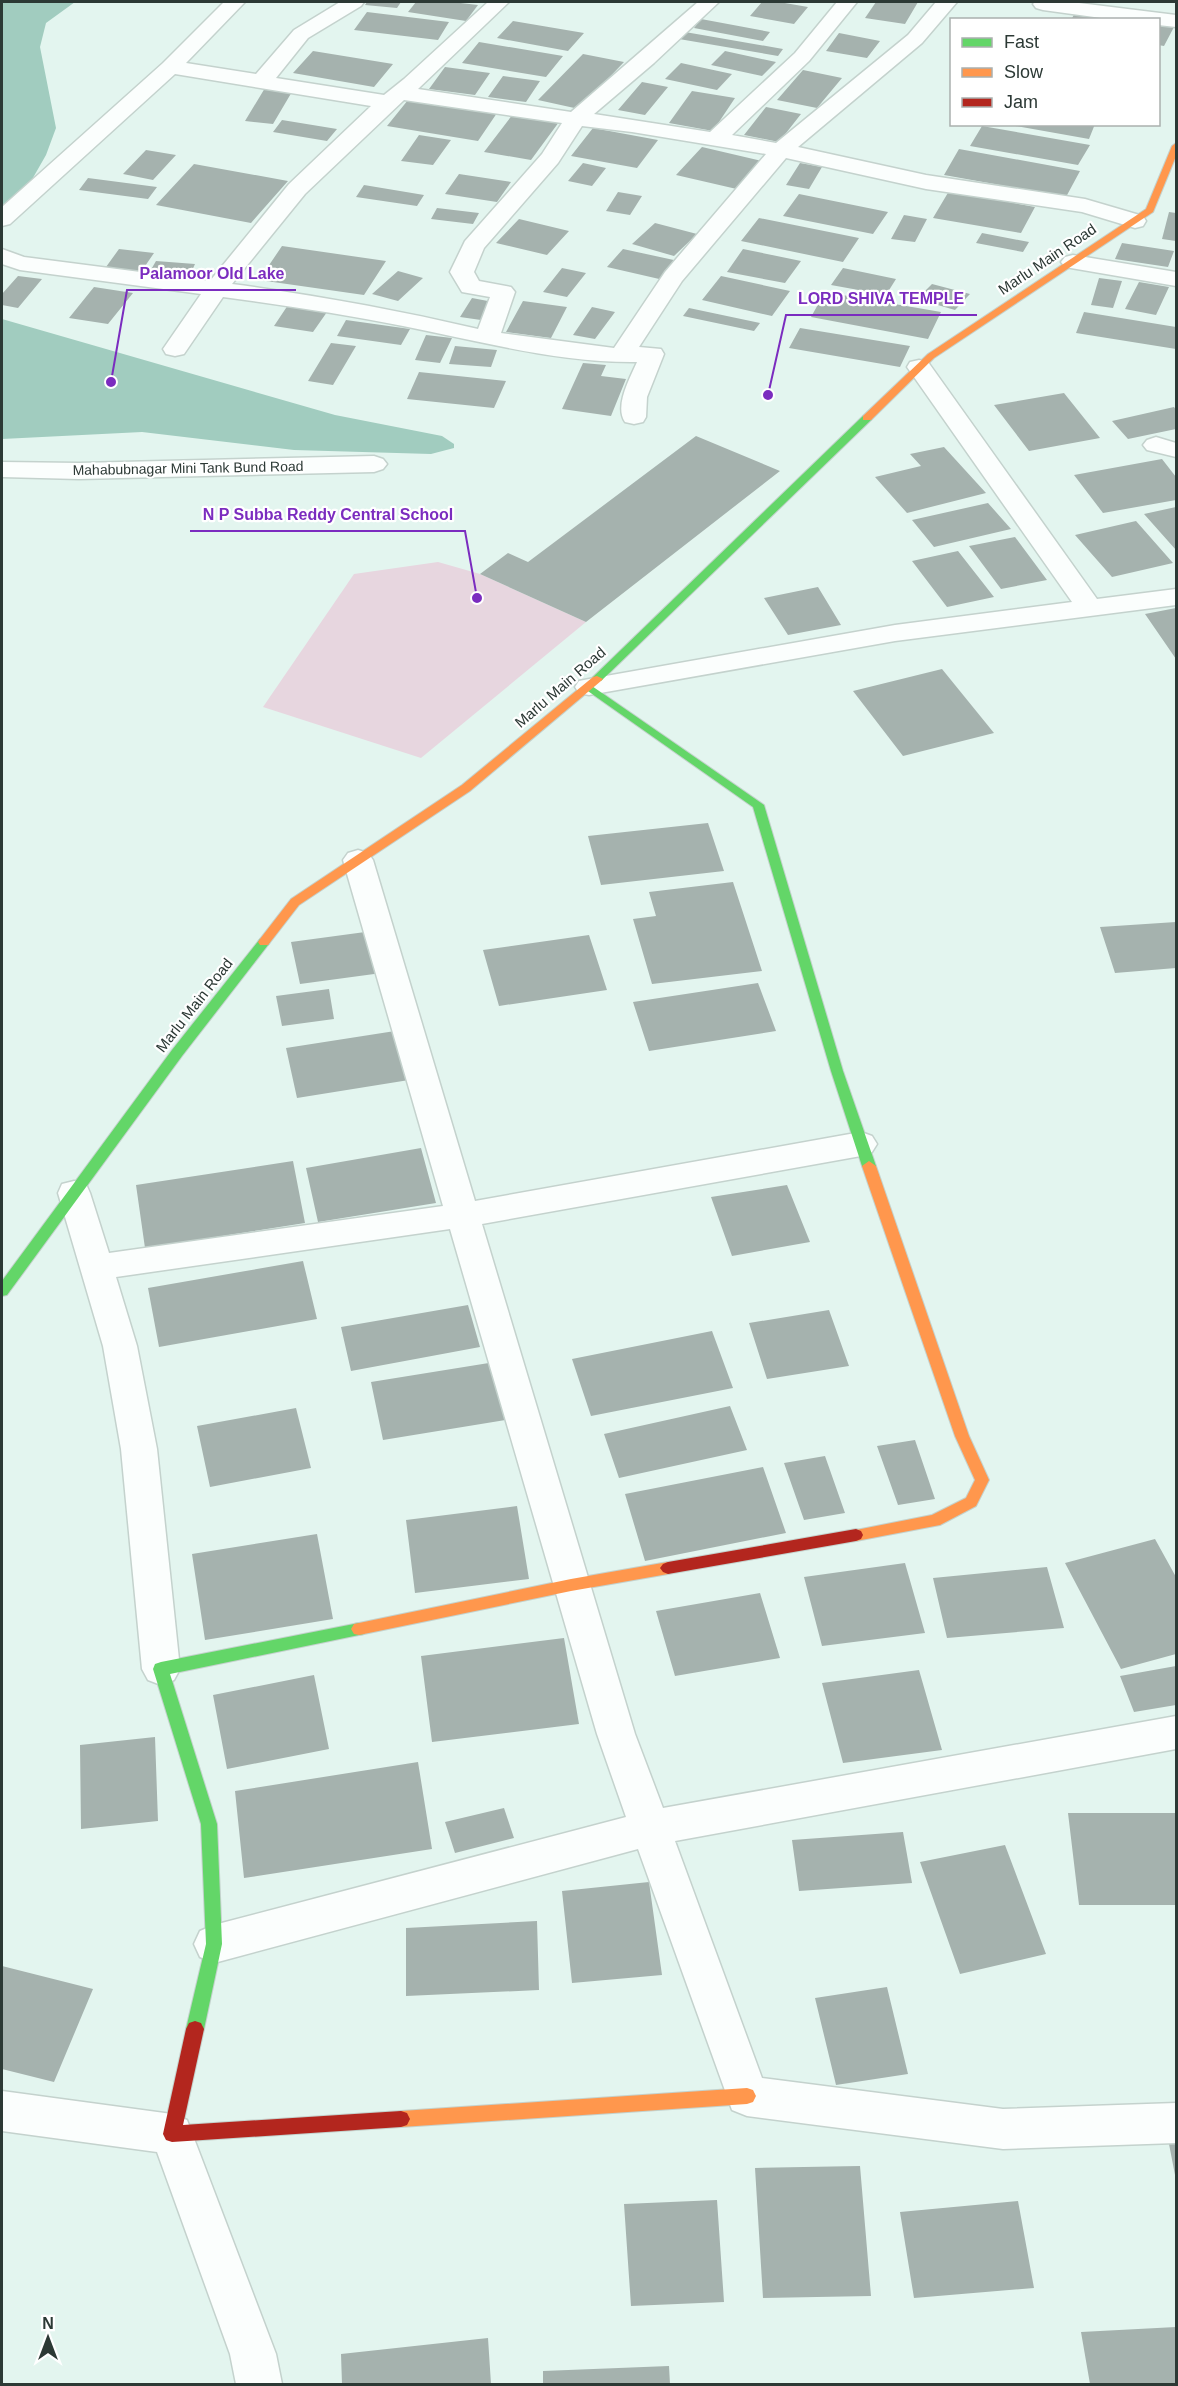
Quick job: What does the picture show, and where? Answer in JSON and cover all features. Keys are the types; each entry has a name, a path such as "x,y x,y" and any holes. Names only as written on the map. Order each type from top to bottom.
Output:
{"street":[{"path":"2,219 171,67 235,2"},
{"path":"262,81 301,34 354,2"},
{"path":"175,349 217,288 297,189 499,2"},
{"path":"487,338 503,292 470,287 462,272 473,246 550,158 576,119 648,59 709,2"},
{"path":"715,139 802,57 847,2"},
{"path":"621,354 673,277 781,150 915,39 946,2"},
{"path":"1043,4 1153,18"},
{"path":"1160,19 1176,21"},
{"path":"171,67 262,81 632,125 781,150 926,182 1085,206 1135,220"},
{"name":"Marlu Main Road","path":"2,1291 177,1053 295,902 466,788 589,687 931,356 1150,210 1176,146"},
{"path":"2,256 20,263 217,288 404,319 487,338 603,355 652,354 635,396 634,417"},
{"path":"1073,262 1176,279"},
{"path":"920,367 1090,609"},
{"name":"Mahabubnagar Mini Tank Bund Road","path":"2,470 90,471 374,464"},
{"path":"589,687 895,633 1176,597"},
{"path":"161,1669 571,1585 935,1521 971,1502 982,1480 962,1436 861,1144 758,805 589,687"},
{"path":"358,860 616,1734 747,2096"},
{"path":"96,1267 463,1215 861,1144"},
{"path":"74,1193 120,1346 139,1449 161,1669 209,1824 214,1944 172,2134 253,2354 259,2385"},
{"path":"214,1944 650,1828 1176,1732"},
{"path":"2,2111 172,2134 747,2096 1003,2129 1176,2123"}],"shaded area":[{"path":"2,2 75,2 46,23 40,47 56,128 46,155 22,197 2,221"},
{"path":"2,319 335,415 442,436 454,444 454,448 431,454 294,450 142,432 2,439"},
{"path":"438,562 480,574 586,622 421,758 263,707 354,574"}],"building":[{"path":"367,2 401,2 397,8 365,5"},
{"path":"416,2 478,5 466,21 408,12"},
{"path":"762,2 779,2 808,7 794,24 750,16"},
{"path":"876,2 918,2 905,24 865,18"},
{"path":"1076,11 1110,18 1072,18"},
{"path":"367,12 449,22 438,40 354,30"},
{"path":"701,19 770,32 763,41 694,28"},
{"path":"513,21 584,33 568,51 497,38"},
{"path":"1160,25 1174,27 1164,46 1160,45"},
{"path":"685,32 783,49 778,56 679,39"},
{"path":"839,33 880,41 867,58 826,51"},
{"path":"479,42 563,56 546,77 462,63"},
{"path":"313,51 393,64 374,87 293,73"},
{"path":"725,51 776,62 762,76 711,65"},
{"path":"583,54 624,62 579,109 538,100"},
{"path":"681,63 732,74 717,90 665,79"},
{"path":"445,67 490,73 475,95 429,89"},
{"path":"803,70 842,78 817,108 777,100"},
{"path":"503,76 540,81 526,102 488,97"},
{"path":"642,82 668,87 645,115 618,110"},
{"path":"268,83 296,85 273,124 245,121"},
{"path":"692,91 735,98 713,131 669,123"},
{"path":"408,100 497,113 478,141 387,126"},
{"path":"766,107 801,114 779,142 744,135"},
{"path":"513,114 559,122 531,160 484,152"},
{"path":"282,120 337,129 327,141 273,132"},
{"path":"982,126 1090,145 1078,165 970,146"},
{"path":"1015,126 1094,126 1089,139"},
{"path":"593,128 658,140 637,168 571,156"},
{"path":"419,135 451,140 433,165 401,161"},
{"path":"702,147 766,162 741,190 676,175"},
{"path":"959,149 1080,171 1066,197 944,175"},
{"path":"146,150 176,155 153,180 123,174"},
{"path":"583,163 606,168 592,186 568,181"},
{"path":"800,163 822,167 809,189 786,185"},
{"path":"194,164 288,181 251,223 156,205"},
{"path":"459,174 511,182 497,202 445,194"},
{"path":"88,178 157,187 148,199 79,190"},
{"path":"364,185 424,195 417,206 356,197"},
{"path":"949,191 1035,207 1021,233 933,218"},
{"path":"618,192 642,196 630,215 606,211"},
{"path":"799,194 888,212 873,234 783,216"},
{"path":"437,208 479,213 473,224 431,219"},
{"path":"1169,212 1176,213 1176,241 1162,239"},
{"path":"904,215 927,219 915,242 891,239"},
{"path":"759,218 859,238 843,262 741,241"},
{"path":"519,219 569,231 547,255 496,243"},
{"path":"655,223 697,234 674,256 632,244"},
{"path":"982,233 1029,242 1023,252 976,243"},
{"path":"1122,243 1174,251 1168,267 1115,259"},
{"path":"282,246 386,261 364,295 259,280"},
{"path":"119,249 154,253 141,272 106,267"},
{"path":"623,249 683,262 668,281 607,267"},
{"path":"743,249 801,261 785,283 727,272"},
{"path":"156,261 195,264 189,277 149,273"},
{"path":"562,268 586,273 567,297 543,292"},
{"path":"843,268 896,279 886,295 831,285"},
{"path":"398,271 423,278 398,301 372,294"},
{"path":"18,276 42,279 18,308 2,305 2,294"},
{"path":"721,276 790,291 772,316 702,300"},
{"path":"1099,278 1122,281 1113,308 1091,305"},
{"path":"1139,282 1169,287 1156,315 1125,309"},
{"path":"932,284 970,294 955,310 917,299"},
{"path":"94,287 133,293 108,324 69,318"},
{"path":"825,292 941,312 928,339 811,317"},
{"path":"472,298 493,302 481,320 460,317"},
{"path":"523,301 567,307 551,338 506,332"},
{"path":"288,305 327,312 313,332 274,326"},
{"path":"592,307 615,312 595,339 573,335"},
{"path":"689,308 760,323 754,331 683,316"},
{"path":"1084,312 1176,327 1176,349 1076,333"},
{"path":"346,320 410,329 401,345 337,336"},
{"path":"800,328 910,346 900,367 789,348"},
{"path":"426,335 452,338 440,363 415,360"},
{"path":"331,343 356,346 333,385 308,381"},
{"path":"455,346 497,350 491,367 449,364"},
{"path":"583,363 606,365 601,376 626,379 611,416 562,409"},
{"path":"419,372 506,381 494,408 407,399"},
{"path":"1064,393 1100,438 1029,451 994,405"},
{"path":"1174,407 1176,429 1128,439 1112,421"},
{"path":"696,436 780,471 586,622 480,574 508,553 528,562"},
{"path":"944,447 986,493 907,513 875,477 921,466 910,454"},
{"path":"1162,459 1176,477 1176,500 1103,513 1074,475"},
{"path":"988,503 1011,529 934,547 912,520"},
{"path":"1176,507 1176,550 1144,514"},
{"path":"1136,521 1173,563 1112,577 1075,535"},
{"path":"1015,537 1047,580 1001,589 969,546"},
{"path":"958,551 994,597 947,607 912,561"},
{"path":"818,587 841,625 788,635 764,598"},
{"path":"1176,608 1176,659 1145,614"},
{"path":"942,669 994,733 903,756 853,691"},
{"path":"708,823 724,871 601,885 588,836"},
{"path":"733,882 762,971 652,984 633,919 656,916 649,892"},
{"path":"1176,922 1176,968 1115,973 1100,927"},
{"path":"380,930 389,972 300,984 291,942"},
{"path":"589,935 607,990 499,1006 483,950"},
{"path":"758,983 776,1031 649,1051 633,1002"},
{"path":"329,989 334,1019 282,1026 276,996"},
{"path":"395,1031 409,1080 297,1098 286,1048"},
{"path":"421,1148 436,1203 318,1222 306,1168"},
{"path":"293,1161 305,1223 145,1248 136,1185"},
{"path":"787,1185 810,1242 732,1256 711,1197"},
{"path":"303,1261 317,1319 159,1347 148,1288"},
{"path":"468,1305 480,1347 351,1371 341,1327"},
{"path":"829,1310 849,1366 767,1379 749,1323"},
{"path":"712,1331 733,1388 591,1416 572,1359"},
{"path":"495,1362 511,1419 383,1440 371,1382"},
{"path":"730,1406 747,1450 619,1478 604,1434"},
{"path":"296,1408 311,1468 210,1487 197,1426"},
{"path":"915,1440 935,1499 898,1505 877,1446"},
{"path":"825,1456 845,1513 804,1520 784,1463"},
{"path":"763,1467 786,1533 645,1561 625,1494"},
{"path":"517,1506 529,1579 415,1593 406,1520"},
{"path":"317,1534 333,1619 205,1640 192,1554"},
{"path":"1155,1539 1176,1577 1176,1654 1121,1669 1065,1563"},
{"path":"905,1563 925,1633 822,1646 804,1577"},
{"path":"1047,1567 1064,1628 947,1638 933,1578"},
{"path":"760,1593 780,1658 675,1676 656,1611"},
{"path":"564,1638 579,1724 432,1742 421,1656"},
{"path":"1176,1666 1176,1705 1134,1712 1120,1676"},
{"path":"919,1670 942,1750 843,1763 822,1683"},
{"path":"314,1675 329,1749 227,1769 213,1695"},
{"path":"155,1737 158,1821 81,1829 80,1745"},
{"path":"418,1762 432,1849 244,1878 235,1791"},
{"path":"504,1808 514,1838 455,1853 445,1822"},
{"path":"1068,1813 1176,1813 1176,1905 1079,1905"},
{"path":"903,1832 912,1883 799,1891 792,1840"},
{"path":"1005,1845 1046,1954 960,1974 920,1862"},
{"path":"649,1882 662,1975 572,1983 562,1891"},
{"path":"537,1921 539,1990 406,1996 406,1928"},
{"path":"2,1966 93,1989 54,2082 2,2069"},
{"path":"887,1987 908,2074 836,2085 815,1998"},
{"path":"1169,2144 1176,2144 1176,2175 1175,2175"},
{"path":"860,2166 871,2296 763,2298 755,2168"},
{"path":"717,2200 724,2302 631,2306 624,2204"},
{"path":"1018,2201 1034,2288 914,2298 900,2212"},
{"path":"1176,2327 1176,2384 1090,2384 1081,2332"},
{"path":"488,2338 491,2384 342,2384 341,2354"},
{"path":"669,2366 670,2384 543,2384 543,2371"}],"traffic: fast":[{"path":"597,679 867,418"},
{"path":"589,687 758,805 837,1071 869,1166"},
{"path":"2,1291 177,1053 264,942"},
{"path":"195,2029 214,1944 209,1824 161,1669 359,1629"}],"traffic: slow":[{"path":"867,418 931,356 1150,210 1176,146"},
{"path":"264,942 295,902 466,788 597,679"},
{"path":"856,1535 935,1521 971,1502 982,1480 962,1436 869,1166"},
{"path":"359,1629 571,1585 668,1568"},
{"path":"401,2119 747,2096"}],"traffic: jam":[{"path":"668,1568 856,1535"},
{"path":"195,2029 172,2134 401,2119"}],"place":[{"name":"Palamoor Old Lake","path":"111,382"},
{"name":"LORD SHIVA TEMPLE","path":"768,395"},
{"name":"N P Subba Reddy Central School","path":"477,598"}]}
